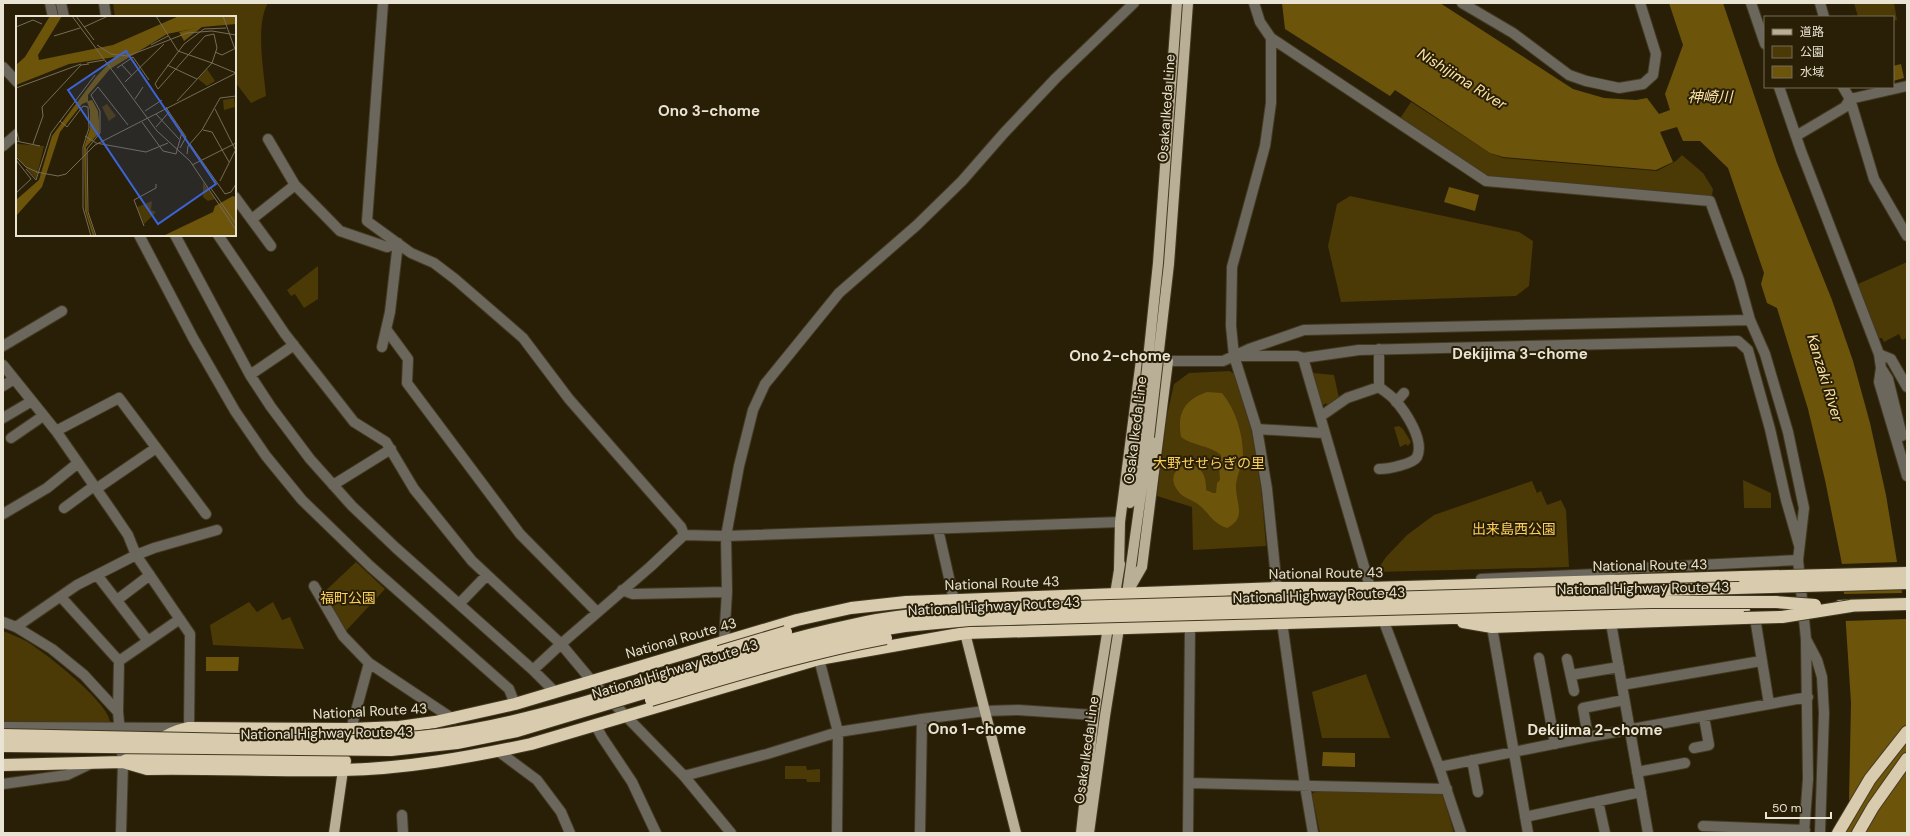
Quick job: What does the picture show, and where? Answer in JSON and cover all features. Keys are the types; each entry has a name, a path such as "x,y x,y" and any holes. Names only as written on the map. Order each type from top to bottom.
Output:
{"highway":[{"name":"National Route 43","path":"123,762 156,741 174,732 189,728 351,729 399,727 453,719 515,704 591,680 824,613 852,608 911,602 1121,593 1277,588 1369,588 1907,573"},
{"name":"National Highway Route 43","path":"3,735 315,742 422,736 529,723 796,638 853,624 916,615 977,610 1907,582"},
{"path":"529,723 571,699 826,620 911,602"},
{"name":"National Highway Route 43","path":"3,746 391,750 457,743 854,634 912,625 969,620 1651,602 1776,602 1851,606 1907,604"},
{"path":"1440,618 1492,627 1611,623 1748,615 1815,605"},
{"path":"529,723 593,717 792,659 848,645 928,632 965,633 1190,627 1282,622 1440,618 1748,615 1815,613 1851,606"},
{"path":"3,765 123,762 161,757 344,766 431,762 531,744 819,659 965,633"},
{"path":"1838,833 1870,779 1907,732"},
{"path":"1858,833 1872,807 1907,759"}],"main road":[{"name":"Osaka Ikeda Line","path":"1121,593 1119,570 1144,436 1177,3"},
{"name":"Osaka Ikeda Line","path":"1081,833 1094,715 1121,593 1169,264 1188,3"},
{"path":"1119,570 1120,522 1142,360 1168,361 1142,567 1121,593"},
{"name":"Osaka Ikeda Line","path":"1089,833 1113,629"},
{"path":"965,633 1016,833"},
{"path":"334,833 351,729"}],"street":[{"path":"50,3 53,16"},
{"path":"61,3 64,16"},
{"path":"104,3 106,16"},
{"path":"384,3 367,221 411,253 434,263 523,338 569,399 681,527 684,535"},
{"path":"724,642 727,592 726,536 739,466 753,410 765,384 839,293 917,225 962,181 1004,133 1056,78 1134,3"},
{"path":"1254,3 1260,22 1271,38 1486,181 1710,201 1739,280 1750,320 1765,354 1788,432 1804,508 1798,560 1806,639 1808,780 1804,832 1728,830 1703,826"},
{"path":"1462,3 1513,33 1569,75 1586,81 1619,88 1643,84 1653,74 1656,54 1640,3"},
{"path":"1751,3 1764,41"},
{"path":"1820,3 1824,16"},
{"path":"1271,38 1271,103 1265,146 1232,267 1231,326 1234,356 1256,429 1267,489 1277,588"},
{"path":"4,71 16,81"},
{"path":"1796,136 1845,107 1850,99 1907,86"},
{"path":"1780,88 1796,136 1879,354 1881,368 1880,382 1903,453 1907,476"},
{"path":"1844,88 1850,99 1874,179 1906,233"},
{"path":"3,146 16,135"},
{"path":"268,139 295,185 340,231 387,247 398,243"},
{"path":"252,219 295,185"},
{"path":"236,198 272,246"},
{"path":"140,236 192,338 236,411 266,456 302,500 370,566 508,689 515,704"},
{"path":"176,236 250,375 270,407 310,459 352,506 533,670 554,691"},
{"path":"219,236 294,345 354,422 386,442 414,489 472,561 561,644 591,680 684,776 731,833"},
{"path":"382,347 390,312 398,243"},
{"path":"3,346 62,312"},
{"path":"1168,361 1223,361 1270,341 1304,330 1750,320"},
{"path":"386,329 408,359 406,383 520,534 597,612"},
{"path":"1234,356 1297,356 1303,358 1359,350 1738,341 1748,350 1770,429 1786,500 1799,545"},
{"path":"250,375 294,345"},
{"path":"1379,350 1379,387 1396,402 1416,432 1418,451 1416,458 1410,462 1380,469"},
{"path":"1879,354 1891,359 1905,380"},
{"path":"1303,358 1324,433 1334,457 1369,588 1383,620 1439,767 1461,833"},
{"path":"3,365 56,431 128,535 136,556 190,634 189,728 3,727"},
{"path":"3,386 14,378"},
{"path":"1324,414 1347,398 1379,387"},
{"path":"1396,402 1404,393"},
{"path":"56,431 120,398 206,514"},
{"path":"3,418 32,401"},
{"path":"10,438 43,416"},
{"path":"1256,429 1324,433"},
{"path":"64,508 156,448"},
{"path":"333,484 391,450"},
{"path":"3,514 47,488 78,463"},
{"path":"533,670 684,535 726,536 1120,522"},
{"path":"938,528 954,600"},
{"path":"16,627 77,585 136,556 154,548 217,530"},
{"path":"1423,586 1452,580 1597,574 1617,569 1798,560"},
{"path":"97,575 148,640"},
{"path":"459,604 487,575"},
{"path":"117,600 150,576"},
{"path":"314,586 343,636 369,663 453,719"},
{"path":"622,590 633,594 727,592"},
{"path":"60,597 119,661 118,712 123,762 121,833"},
{"path":"1748,615 1761,661 1769,704"},
{"path":"119,661 180,619"},
{"path":"3,622 37,638 68,661 84,675 118,712"},
{"path":"1282,622 1304,786 1314,833"},
{"path":"1611,623 1648,833"},
{"path":"1188,833 1190,627"},
{"path":"1492,627 1528,833"},
{"path":"1806,639 1818,660 1822,677 1824,713 1820,833"},
{"path":"1539,658 1555,744"},
{"path":"819,659 838,732 837,833"},
{"path":"1568,659 1574,691"},
{"path":"1622,685 1761,661"},
{"path":"351,729 369,663"},
{"path":"1571,675 1619,666"},
{"path":"1439,767 1808,697"},
{"path":"1588,738 1583,708 1624,700"},
{"path":"684,776 767,754 838,732 922,719 985,711 1018,710 1094,715"},
{"path":"1694,748 1709,745 1704,717"},
{"path":"920,833 922,719"},
{"path":"596,726 632,782 656,833"},
{"path":"498,751 537,780 561,812 570,833"},
{"path":"1472,760 1478,792"},
{"path":"3,784 67,775 94,762"},
{"path":"1637,772 1685,763"},
{"path":"1189,783 1447,789"},
{"path":"1525,817 1641,792"},
{"path":"1598,801 1605,833"},
{"path":"402,815 403,833"}],"green space":[{"path":"113,3 268,3 264,12 261,36 266,96 251,103 236,83 236,16 115,16"},
{"path":"1854,3 1894,3 1897,20 1894,21 1894,16 1858,16"},
{"path":"1411,102 1490,153 1503,158 1657,171 1676,161 1682,155 1703,173 1713,189 1712,196 1487,177 1399,120"},
{"path":"1350,196 1519,232 1533,241 1529,286 1516,296 1341,302 1328,246 1337,204"},
{"path":"1907,262 1907,338 1902,340 1899,334 1884,342 1882,338 1877,338 1858,284"},
{"path":"318,266 318,299 304,308 295,294 291,296 287,290"},
{"name":"大野せせらぎの里","path":"1230,371 1234,374 1251,429 1261,487 1266,546 1193,550 1192,507 1157,496 1167,415 1174,384 1189,373"},
{"path":"1313,373 1334,375 1339,398 1328,406 1326,403 1322,406"},
{"path":"1399,426 1403,429 1411,442 1408,446 1406,444 1400,447 1394,427"},
{"path":"1743,480 1771,493 1771,508 1744,508"},
{"name":"出来島西公園","path":"1532,481 1537,493 1541,491 1547,505 1561,500 1566,510 1569,567 1376,572 1386,557 1407,535 1434,515"},
{"name":"福町公園","path":"356,562 385,589 345,632 321,595"},
{"path":"249,602 257,612 273,602 282,620 290,617 304,649 213,645 210,625"},
{"path":"3,631 26,641 76,679 101,704 108,715 110,724 3,724"},
{"path":"1366,674 1390,738 1322,738 1312,692"},
{"path":"785,766 806,766 807,770 820,769 820,782 807,782 806,779 785,779"},
{"path":"1316,791 1439,793 1443,796 1454,833 1320,833 1312,794"}],"water":[{"path":"1282,3 1440,3 1573,89 1604,98 1636,100 1647,98 1659,114 1670,110 1665,94 1683,45 1669,3 1723,3 1777,163 1832,300 1853,361 1870,423 1886,495 1907,623 1907,833 1846,833 1849,801 1851,703 1842,564 1825,480 1808,409 1777,308 1767,303 1761,284 1764,273 1728,168 1700,141 1683,141 1677,127 1660,132 1673,162 1656,170 1503,157 1490,153 1395,90 1390,96 1285,29"},
{"path":"1901,64 1904,78 1894,81 1894,66"},
{"path":"1449,187 1479,195 1475,211 1444,202"},
{"path":"1207,392 1222,393 1235,415 1242,439 1243,459 1236,485 1239,514 1233,524 1227,528 1214,521 1203,508 1180,494 1174,482 1174,474 1179,468 1185,465 1193,465 1200,469 1205,477 1206,490 1216,493 1217,483 1220,480 1219,466 1221,455 1211,449 1181,437 1180,429 1181,414 1184,408 1193,399"},
{"path":"206,657 239,657 238,671 206,671"},
{"path":"1323,752 1355,753 1355,767 1322,766"}],"pier":[{"path":"1899,562 1903,588 1842,590 1840,564"},
{"path":"1904,593 1907,619 1844,621 1842,594"}],"district":[{"name":"Ono 3-chome","path":"709,111"},
{"name":"Dekijima 3-chome","path":"1520,354"},
{"name":"Ono 2-chome","path":"1120,356"},
{"name":"Ono 1-chome","path":"977,729"},
{"name":"Dekijima 2-chome","path":"1595,730"}],"water label":[{"name":"Nishijima River","path":"1462,79"},
{"name":"神崎川","path":"1710,97"},
{"name":"Kanzaki River","path":"1825,378"}]}
